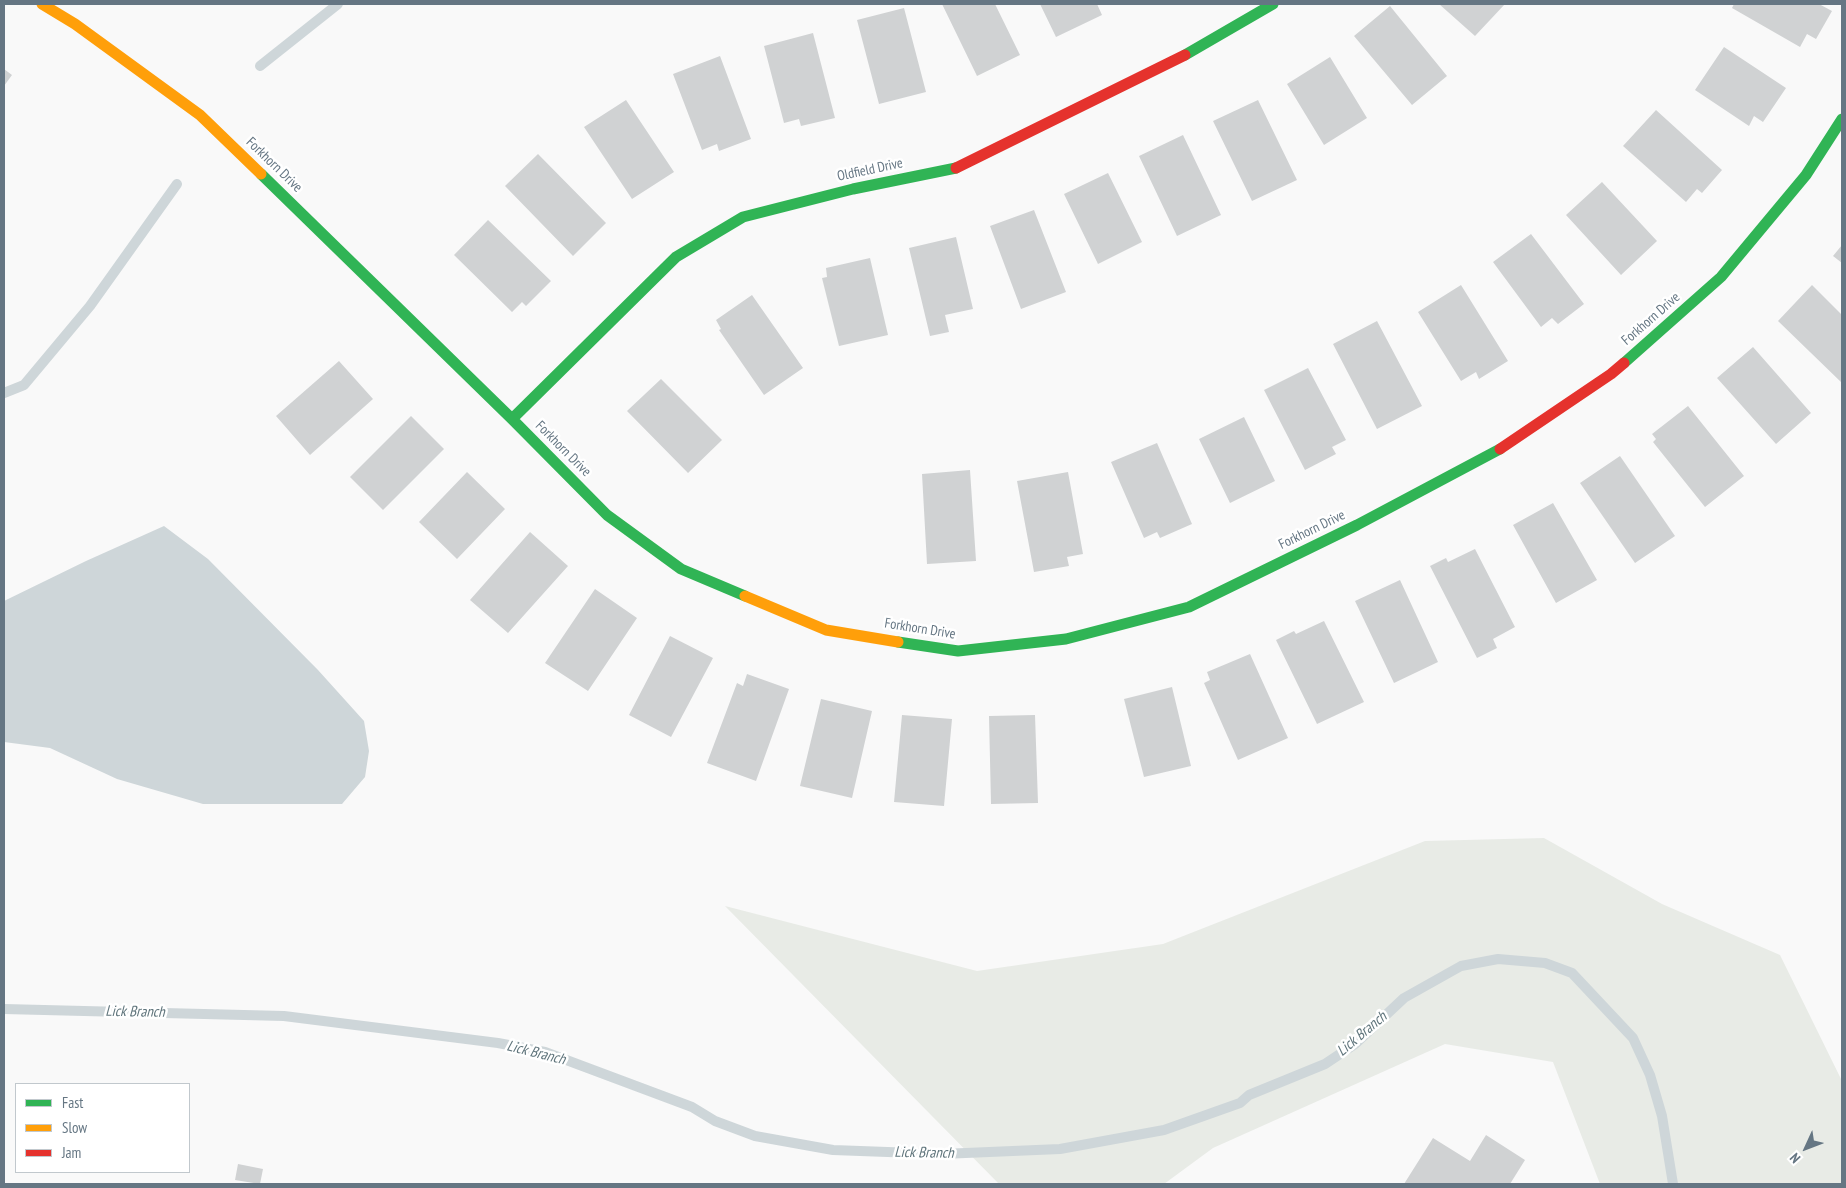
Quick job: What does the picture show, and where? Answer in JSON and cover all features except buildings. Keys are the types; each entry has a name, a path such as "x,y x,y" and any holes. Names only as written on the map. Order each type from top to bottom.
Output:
{"street":[{"name":"Forkhorn Drive","path":"42,4 75,24 200,115 512,419 607,515 681,569 826,630 958,650 1066,639 1189,607 1357,525 1491,455 1611,374 1721,277 1806,175 1842,119"},
{"name":"Oldfield Drive","path":"512,419 676,257 743,217 853,189 959,167 1185,54 1273,4"}],"shaded area":[{"path":"164,526 208,559 318,670 364,721 369,751 365,777 342,804 203,804 117,779 50,748 4,742 4,601"},
{"path":"1544,838 1662,904 1780,955 1842,1081 1842,1184 1600,1184 1553,1062 1445,1044 1213,1148 1164,1184 999,1184 725,906 977,971 1163,944 1425,841"}],"waterway":[{"path":"260,66 338,4"},
{"path":"4,393 24,385 90,306 177,184"},
{"name":"Lick Branch","path":"4,1009 284,1016 498,1043 545,1052 692,1107 715,1121 755,1136 833,1150 942,1154 1060,1149 1164,1130 1240,1103 1249,1095 1325,1064 1355,1044 1404,998 1461,966 1498,959 1545,963 1572,973 1633,1038 1650,1075 1662,1116 1673,1184"}],"traffic: fast":[{"path":"1185,55 1273,4"},
{"path":"1624,363 1721,277 1806,175 1842,119"},
{"path":"512,419 676,257 743,217 853,189 956,168"},
{"path":"261,174 512,419 607,515 681,569 745,596"},
{"path":"898,642 958,651 1066,639 1189,607 1357,525 1500,449"}],"traffic: slow":[{"path":"42,4 75,24 200,115 261,174"},
{"path":"745,596 826,630 898,642"}],"traffic: jam":[{"path":"956,168 1185,55"},
{"path":"1500,449 1611,374 1624,363"}]}
